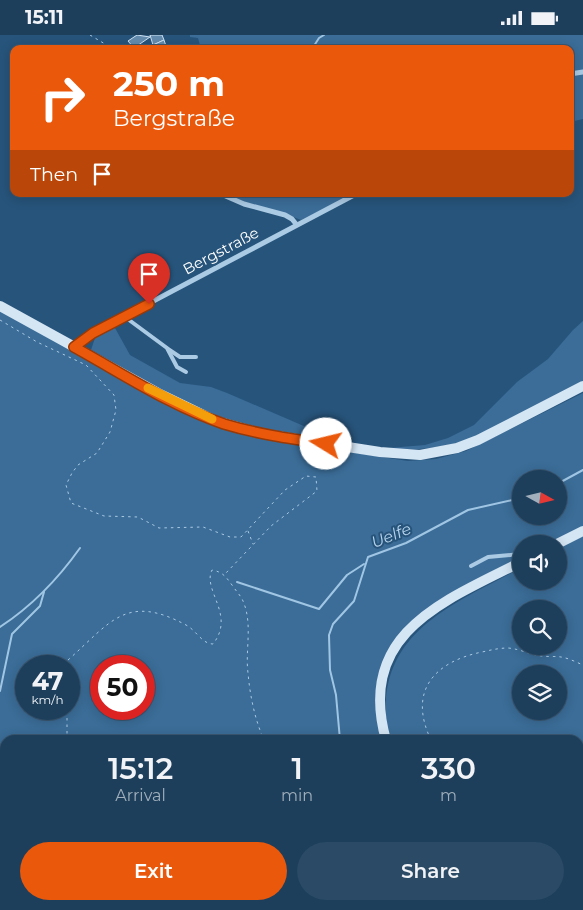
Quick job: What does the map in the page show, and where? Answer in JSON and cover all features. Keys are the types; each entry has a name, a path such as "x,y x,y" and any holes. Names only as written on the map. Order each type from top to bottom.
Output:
{"main road":[{"path":"0,306 177,403 224,423 291,439 394,454 429,454 466,445 583,386"},
{"path":"567,539 583,531"},
{"path":"385,735 380,707 381,683 389,658 402,637 418,620 435,608 512,567"}],"street":[{"path":"228,197 244,204 285,215 292,219 296,225"},
{"name":"Bergstraße","path":"74,347 84,339 350,197"}],"lane":[{"path":"125,317 180,357 196,357"},
{"path":"167,348 177,367 186,373"},
{"path":"471,566 488,557 512,555"}],"path":[{"path":"90,35 109,45"},
{"path":"0,320 86,365 114,395 116,410 110,432 97,453 78,465 66,485 71,503 104,516 138,517 159,528 203,527 230,537 241,537 285,490 306,476 316,477 317,491 271,526 225,575"},
{"path":"248,531 253,545"},
{"path":"72,655 113,619 131,611 155,613 175,620 192,629 207,644 213,644 219,633 221,619 211,584 210,573 212,570 225,575 243,600 246,609 248,622 248,673 256,723 262,735"},
{"path":"429,735 422,717 425,687 435,674 458,659 506,648 527,651 540,656 563,657 583,665"},
{"path":"67,720 67,735"}],"shaded area":[{"path":"190,35 583,35 583,119 574,121 574,45 200,45 198,38 190,37"},
{"path":"232,197 347,197 301,220"},
{"path":"0,310 201,419 263,439 408,461 436,459 466,451 583,393 583,531 567,539 567,535 512,535 512,567 418,620 382,677 386,735 0,735"},
{"path":"583,321 583,381 467,440 429,448 377,449 425,445 448,438 474,425 517,382 548,359"},
{"path":"115,328 130,355 180,383 211,387 227,393 320,433 319,438 251,426 211,414 158,388 91,350 95,338"},
{"path":"583,536 583,735 389,735 386,705 390,675 402,651 419,630 466,597 512,573 512,590 567,590 567,544"}],"building":[{"path":"137,35 150,37 138,45 131,45 128,41"},
{"path":"150,35 162,35 164,40 153,45"},
{"path":"164,40 166,45 153,45"}],"waterway":[{"path":"315,45 319,38 324,35"},
{"name":"Uelfe","path":"568,478 583,470"},
{"name":"Uelfe","path":"340,735 336,695 330,670 329,635 333,624 354,601 368,557 406,543 468,510 512,500"},
{"path":"0,627 44,591 80,548"},
{"path":"237,582 319,609 347,575 364,564"},
{"path":"0,691 12,634 40,606 44,592"}],"slow traffic":[{"path":"148,388 212,419"}],"route":[{"path":"149,304 93,333 74,347 177,403 216,421 264,434 326,444"}]}
